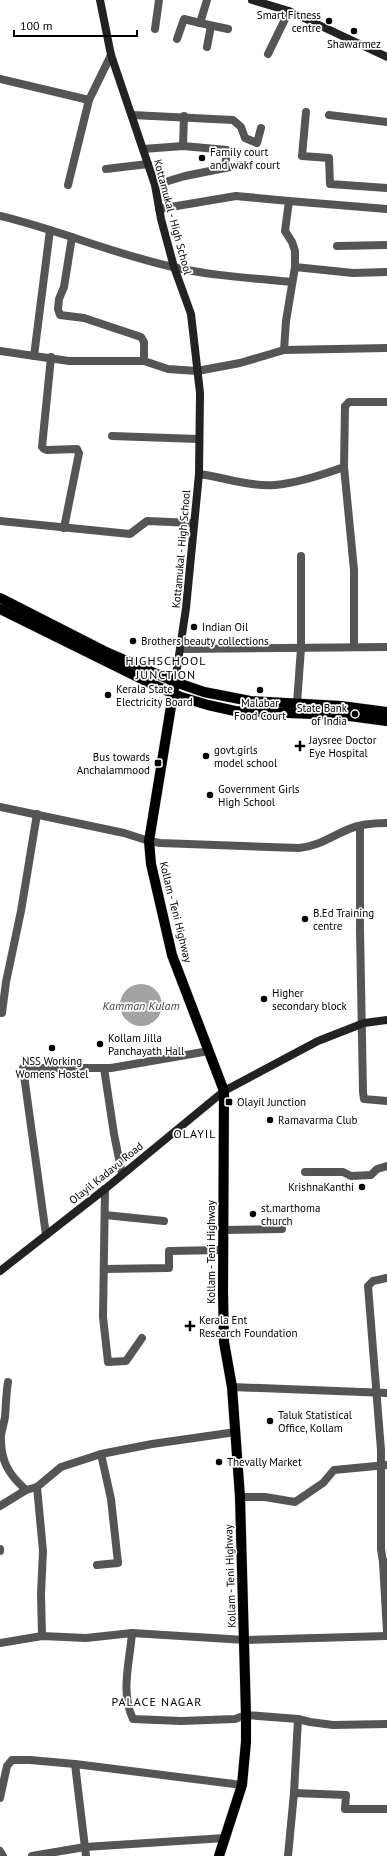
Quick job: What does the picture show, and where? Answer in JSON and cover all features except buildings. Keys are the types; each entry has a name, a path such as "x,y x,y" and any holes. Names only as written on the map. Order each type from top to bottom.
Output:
{"main road":[{"name":"Kottamukal - High School","path":"100,0 111,55 155,185 159,209 174,267 192,314 200,393 198,439 199,474 186,608 175,682"},
{"path":"253,0 289,11 387,57"},
{"path":"0,598 20,614 173,693 208,705 236,711 342,715 387,720"},
{"path":"0,609 20,614 175,682 204,692 234,698 341,706 387,712"},
{"name":"Kollam - Teni Highway","path":"175,682 150,841 150,864 172,955 224,1091 224,1342 232,1387 240,1497 246,1742 242,1785 219,1856"},
{"name":"Olayil Kadavu Road","path":"0,1271 105,1189 224,1091 283,1060 300,1049 362,1024 387,1020"}],"street":[{"path":"154,29 159,0"},
{"path":"200,23 206,0"},
{"path":"268,54 289,11"},
{"path":"177,39 184,20 228,29"},
{"path":"207,47 211,26"},
{"path":"68,185 89,100 111,55"},
{"path":"0,79 89,100"},
{"path":"306,112 302,156 329,158 330,184 387,188"},
{"path":"132,115 184,116 233,120 241,127 245,138 257,143 261,128"},
{"path":"329,115 387,122"},
{"path":"183,146 184,116"},
{"path":"143,149 183,146 228,150 225,168"},
{"path":"106,169 148,164"},
{"path":"155,185 185,176 240,165"},
{"path":"159,209 236,196 387,209"},
{"path":"284,350 286,321 295,267 295,251 292,242 285,231 288,201"},
{"path":"0,216 50,230 112,251 174,267 217,274 292,282"},
{"path":"34,356 50,230"},
{"path":"72,237 64,287 59,299 58,309 60,314 84,318 141,337 144,342 144,361"},
{"path":"337,246 387,245"},
{"path":"295,267 353,273 387,272"},
{"path":"0,351 51,357 69,361 144,361 168,369 197,371 240,363 284,350 387,348"},
{"path":"51,357 42,447 47,450 77,449 79,453 64,528"},
{"path":"354,647 354,570 344,466 346,403 387,402"},
{"path":"112,436 198,439"},
{"path":"199,474 254,484 275,485 307,479 344,466"},
{"path":"0,521 130,534 147,521 194,523"},
{"path":"297,703 301,648 300,556"},
{"path":"180,649 387,647"},
{"path":"0,807 124,833 150,841 299,848 312,847 351,828 387,823"},
{"path":"0,1013 2,1013 3,982 21,911 36,814"},
{"path":"360,826 360,930 364,1099 387,1100"},
{"path":"46,1234 23,1068 104,1068 209,1051"},
{"path":"104,1068 122,1174"},
{"path":"305,1172 343,1172 351,1176 371,1175 377,1169 387,1166"},
{"path":"105,1189 103,1317 108,1362 126,1361 142,1338"},
{"path":"105,1215 164,1221"},
{"path":"223,1230 282,1229"},
{"path":"104,1269 169,1268 169,1251 223,1250"},
{"path":"387,1278 373,1281 368,1286 381,1450 384,1466 387,1632"},
{"path":"8,1382 5,1416 1,1434 2,1454 4,1462 13,1478 26,1490"},
{"path":"232,1387 387,1393"},
{"path":"0,1506 26,1490 36,1487 60,1467 101,1454 236,1432"},
{"path":"97,1565 118,1563 111,1499 101,1454"},
{"path":"240,1497 265,1497 295,1502 323,1483 334,1470 384,1466"},
{"path":"36,1487 43,1551 41,1594 42,1636"},
{"path":"132,1633 131,1656 126,1674 128,1702 133,1719 180,1721 235,1719 246,1715 298,1719 333,1725 387,1724"},
{"path":"0,1643 42,1636 86,1638 132,1633 244,1640 387,1636"},
{"path":"288,1856 294,1794 298,1719"},
{"path":"0,1798 7,1766 12,1760 75,1764 242,1785"},
{"path":"75,1764 86,1852"},
{"path":"294,1794 346,1795 345,1809 387,1809"},
{"path":"32,1856 225,1838"},
{"path":"0,1851 3,1856"}],"water":[{"name":"Kamman Kulam","path":"137,984 145,984 153,987 159,993 162,1005 159,1017 153,1023 145,1026 137,1026 129,1023 123,1017 120,1009 120,1001 123,993 129,987"}],"place":[{"name":"Smart Fitness centre","path":"329,21"},
{"name":"Shawarmez","path":"354,31"},
{"name":"Family court and wakf court","path":"202,158"},
{"name":"Indian Oil","path":"194,627"},
{"name":"Brothers beauty collections","path":"133,641"},
{"name":"Malabar Food Court","path":"260,690"},
{"name":"Kerala State Electricity Board","path":"108,695"},
{"name":"State Bank of India","path":"355,714"},
{"name":"Jaysree Doctor Eye Hospital","path":"300,746"},
{"name":"govt.girls model school","path":"206,756"},
{"name":"Bus towards Anchalammood","path":"158,763"},
{"name":"Government Girls High School","path":"210,795"},
{"name":"B.Ed Training centre","path":"305,919"},
{"name":"Higher secondary block","path":"264,999"},
{"name":"Kollam Jilla Panchayath Hall","path":"100,1044"},
{"name":"NSS Working Womens Hostel","path":"52,1048"},
{"name":"Olayil Junction","path":"229,1102"},
{"name":"Ramavarma Club","path":"270,1120"},
{"name":"KrishnaKanthi","path":"362,1187"},
{"name":"st.marthoma church","path":"253,1214"},
{"name":"Kerala Ent Research Foundation","path":"190,1326"},
{"name":"Taluk Statistical Office, Kollam","path":"270,1421"},
{"name":"Thevally Market","path":"219,1462"}],"district":[{"name":"HIGHSCHOOL JUNCTION","path":"166,667"},
{"name":"OLAYIL","path":"195,1133"},
{"name":"PALACE NAGAR","path":"157,1701"}]}
